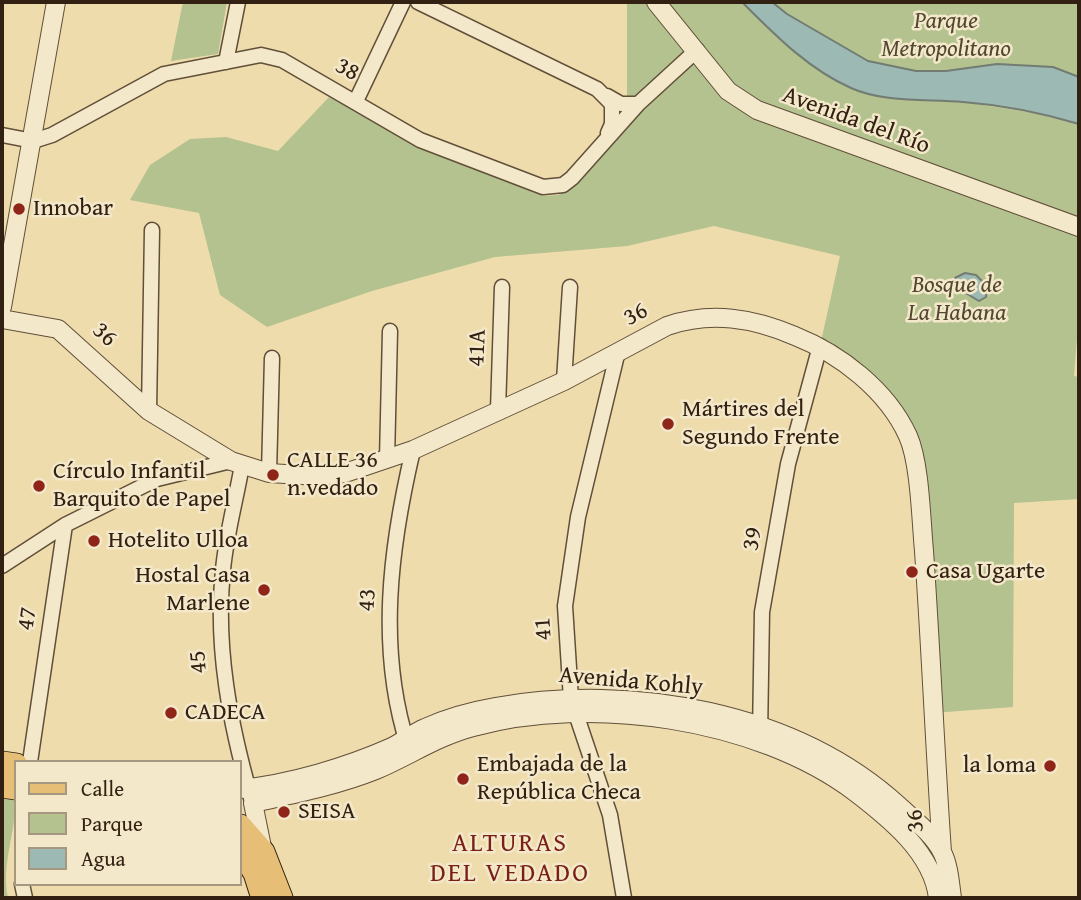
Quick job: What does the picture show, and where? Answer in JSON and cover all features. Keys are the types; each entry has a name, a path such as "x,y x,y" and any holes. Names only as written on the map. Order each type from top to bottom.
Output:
{"main road":[{"path":"242,828 263,852 281,898"},
{"path":"242,851 255,873 263,898"}],"street":[{"path":"2,307 56,2"},
{"path":"226,62 238,2"},
{"path":"356,101 403,2"},
{"path":"418,2 621,104 638,104"},
{"name":"Avenida del Río","path":"656,2 728,91 757,110 1079,227"},
{"name":"38","path":"33,141 52,135 164,74 261,55 282,60 420,140 543,187 563,185 572,178 607,135 697,50"},
{"path":"607,96 613,112 607,135"},
{"path":"2,135 33,141"},
{"path":"149,411 152,230"},
{"name":"41A","path":"498,410 502,287"},
{"path":"564,381 569,287"},
{"name":"36","path":"2,319 41,323 58,329 149,411 236,463 269,473 318,476 345,473 412,450 564,381 667,326 703,317 730,317 769,325 820,346 864,380 885,402 908,436 919,496 942,852"},
{"path":"387,460 390,331"},
{"name":"39","path":"760,735 762,612 788,464 820,346"},
{"name":"41","path":"617,355 578,517 565,606 573,707 610,816 624,898"},
{"path":"269,473 272,358"},
{"name":"43","path":"408,746 395,690 388,633 396,524 412,450"},
{"path":"2,566 65,525 157,479 236,463"},
{"name":"45","path":"236,463 223,571 221,636 225,684 240,760"},
{"name":"47","path":"30,760 65,525"},
{"name":"Avenida Kohly","path":"247,793 322,779 374,754 408,746 439,722 483,717 544,700 573,707 723,716 760,735 805,744 844,774 917,850 927,865 938,898"},
{"name":"45","path":"242,768 263,852"},
{"name":"Avenida Kohly","path":"844,774 884,792 927,833 942,852 952,898"},
{"path":"917,850 940,813"}],"green space":[{"path":"183,2 227,2 218,54 171,61"},
{"name":"Bosque de La Habana","path":"627,2 742,2 764,24 854,89 906,99 964,102 1047,115 1079,124 1079,313 1074,376 1079,377 1079,499 1014,503 1013,707 933,713 908,436 885,402 820,346 840,256 714,226 627,246 495,257 372,291 267,327 220,295 199,213 130,200 150,165 190,139 226,137 278,151 329,97 415,143 543,196 558,195 575,186 627,96"},
{"name":"Parque Metropolitano","path":"772,2 1079,2 1079,77 1053,67 997,64 946,71 916,71 867,61 787,14"},
{"path":"2,797 14,797 14,823 6,873 8,898 2,898"}],"water":[{"path":"742,2 772,2 787,14 868,61 916,71 946,71 997,64 1053,67 1079,77 1079,124 992,105 891,98 864,93 835,80 806,61"},
{"path":"965,273 976,275 987,286 986,297 979,301 954,286 955,278"}],"place":[{"name":"Innobar","path":"19,209"},
{"name":"Mártires del Segundo Frente","path":"668,424"},
{"name":"CALLE 36 n.vedado","path":"273,475"},
{"name":"Círculo Infantil Barquito de Papel","path":"39,486"},
{"name":"Hotelito Ulloa","path":"94,541"},
{"name":"Casa Ugarte","path":"912,572"},
{"name":"Hostal Casa Marlene","path":"264,590"},
{"name":"CADECA","path":"171,713"},
{"name":"la loma","path":"1050,766"},
{"name":"Embajada de la República Checa","path":"463,779"},
{"name":"SEISA","path":"284,812"}],"district":[{"name":"ALTURAS DEL VEDADO","path":"510,859"}]}
